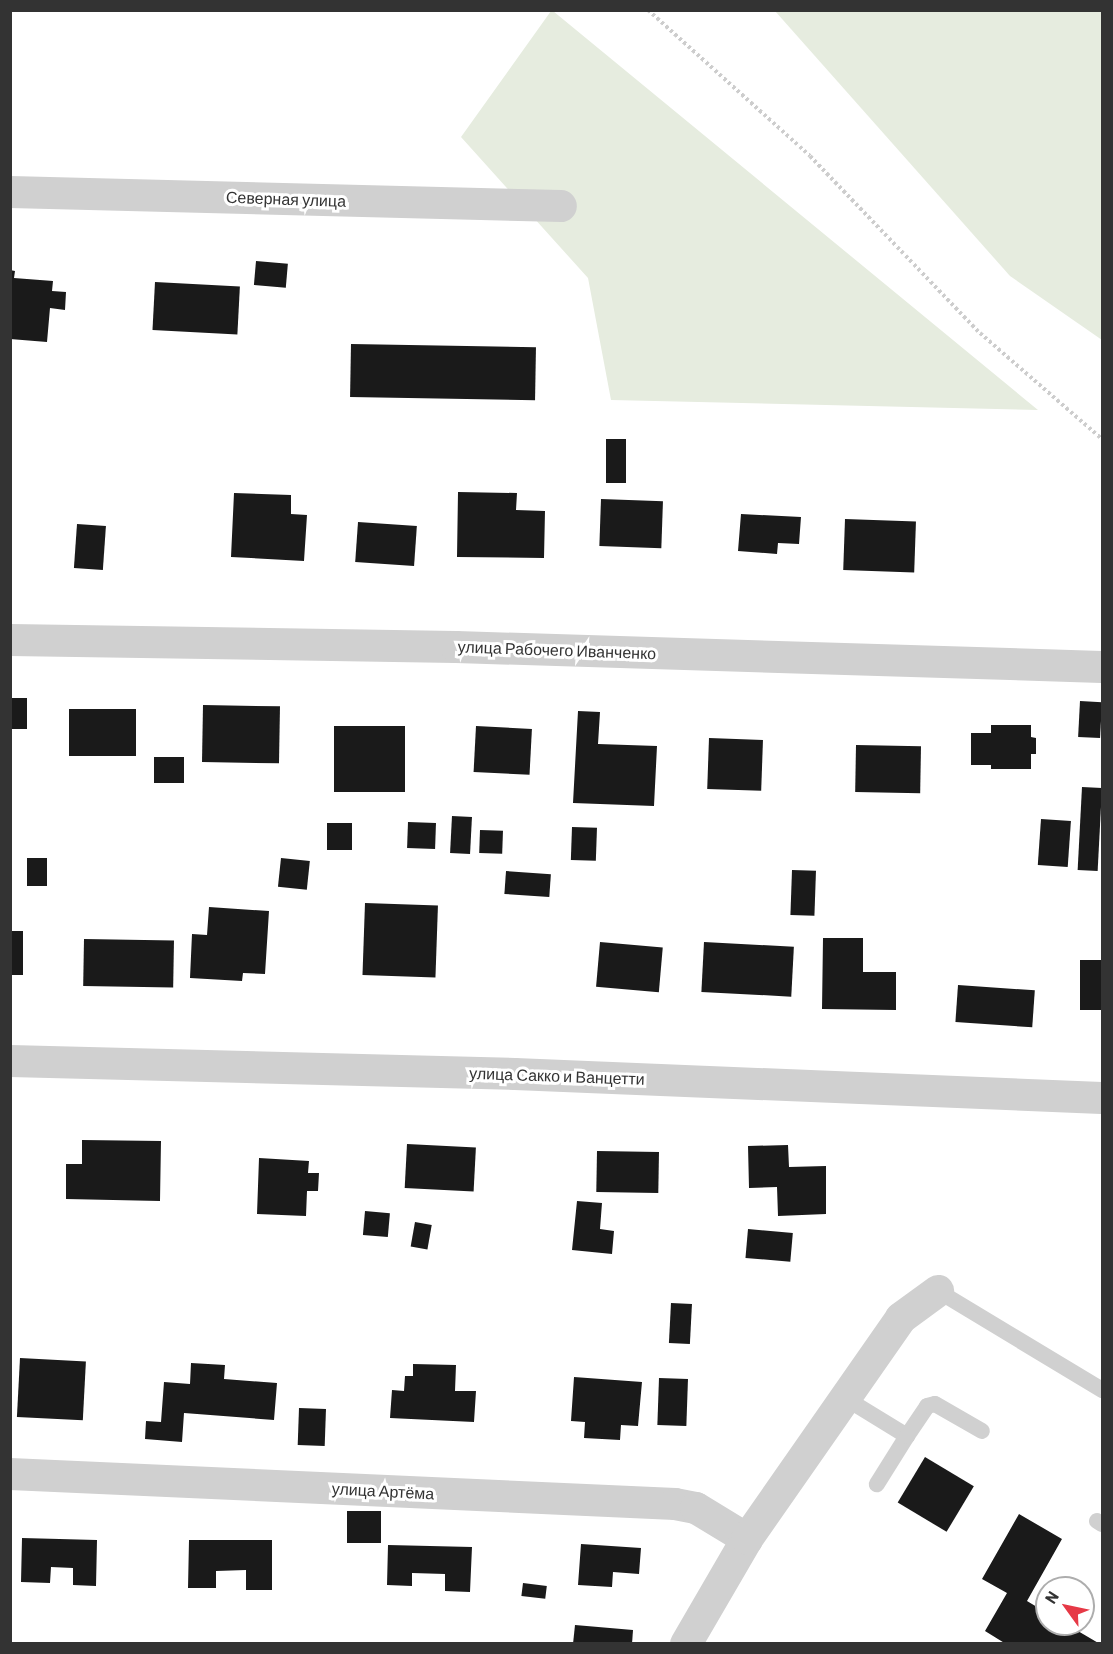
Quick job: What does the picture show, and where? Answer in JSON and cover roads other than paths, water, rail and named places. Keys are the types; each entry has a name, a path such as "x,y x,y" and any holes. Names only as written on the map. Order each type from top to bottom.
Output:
{"street":[{"name":"Северная улица","path":"10,192 561,206"},
{"name":"улица Рабочего Иванченко","path":"10,640 456,647 1102,667"},
{"name":"улица Сакко и Ванцетти","path":"10,1061 504,1074 1102,1098"},
{"path":"686,1644 747,1539 901,1318 938,1291"},
{"name":"улица Артёма","path":"10,1474 675,1504 696,1508 747,1539"}],"lane":[{"path":"938,1291 1102,1390"},
{"path":"845,1398 907,1436"},
{"path":"877,1484 927,1406 935,1404 982,1431"}]}
